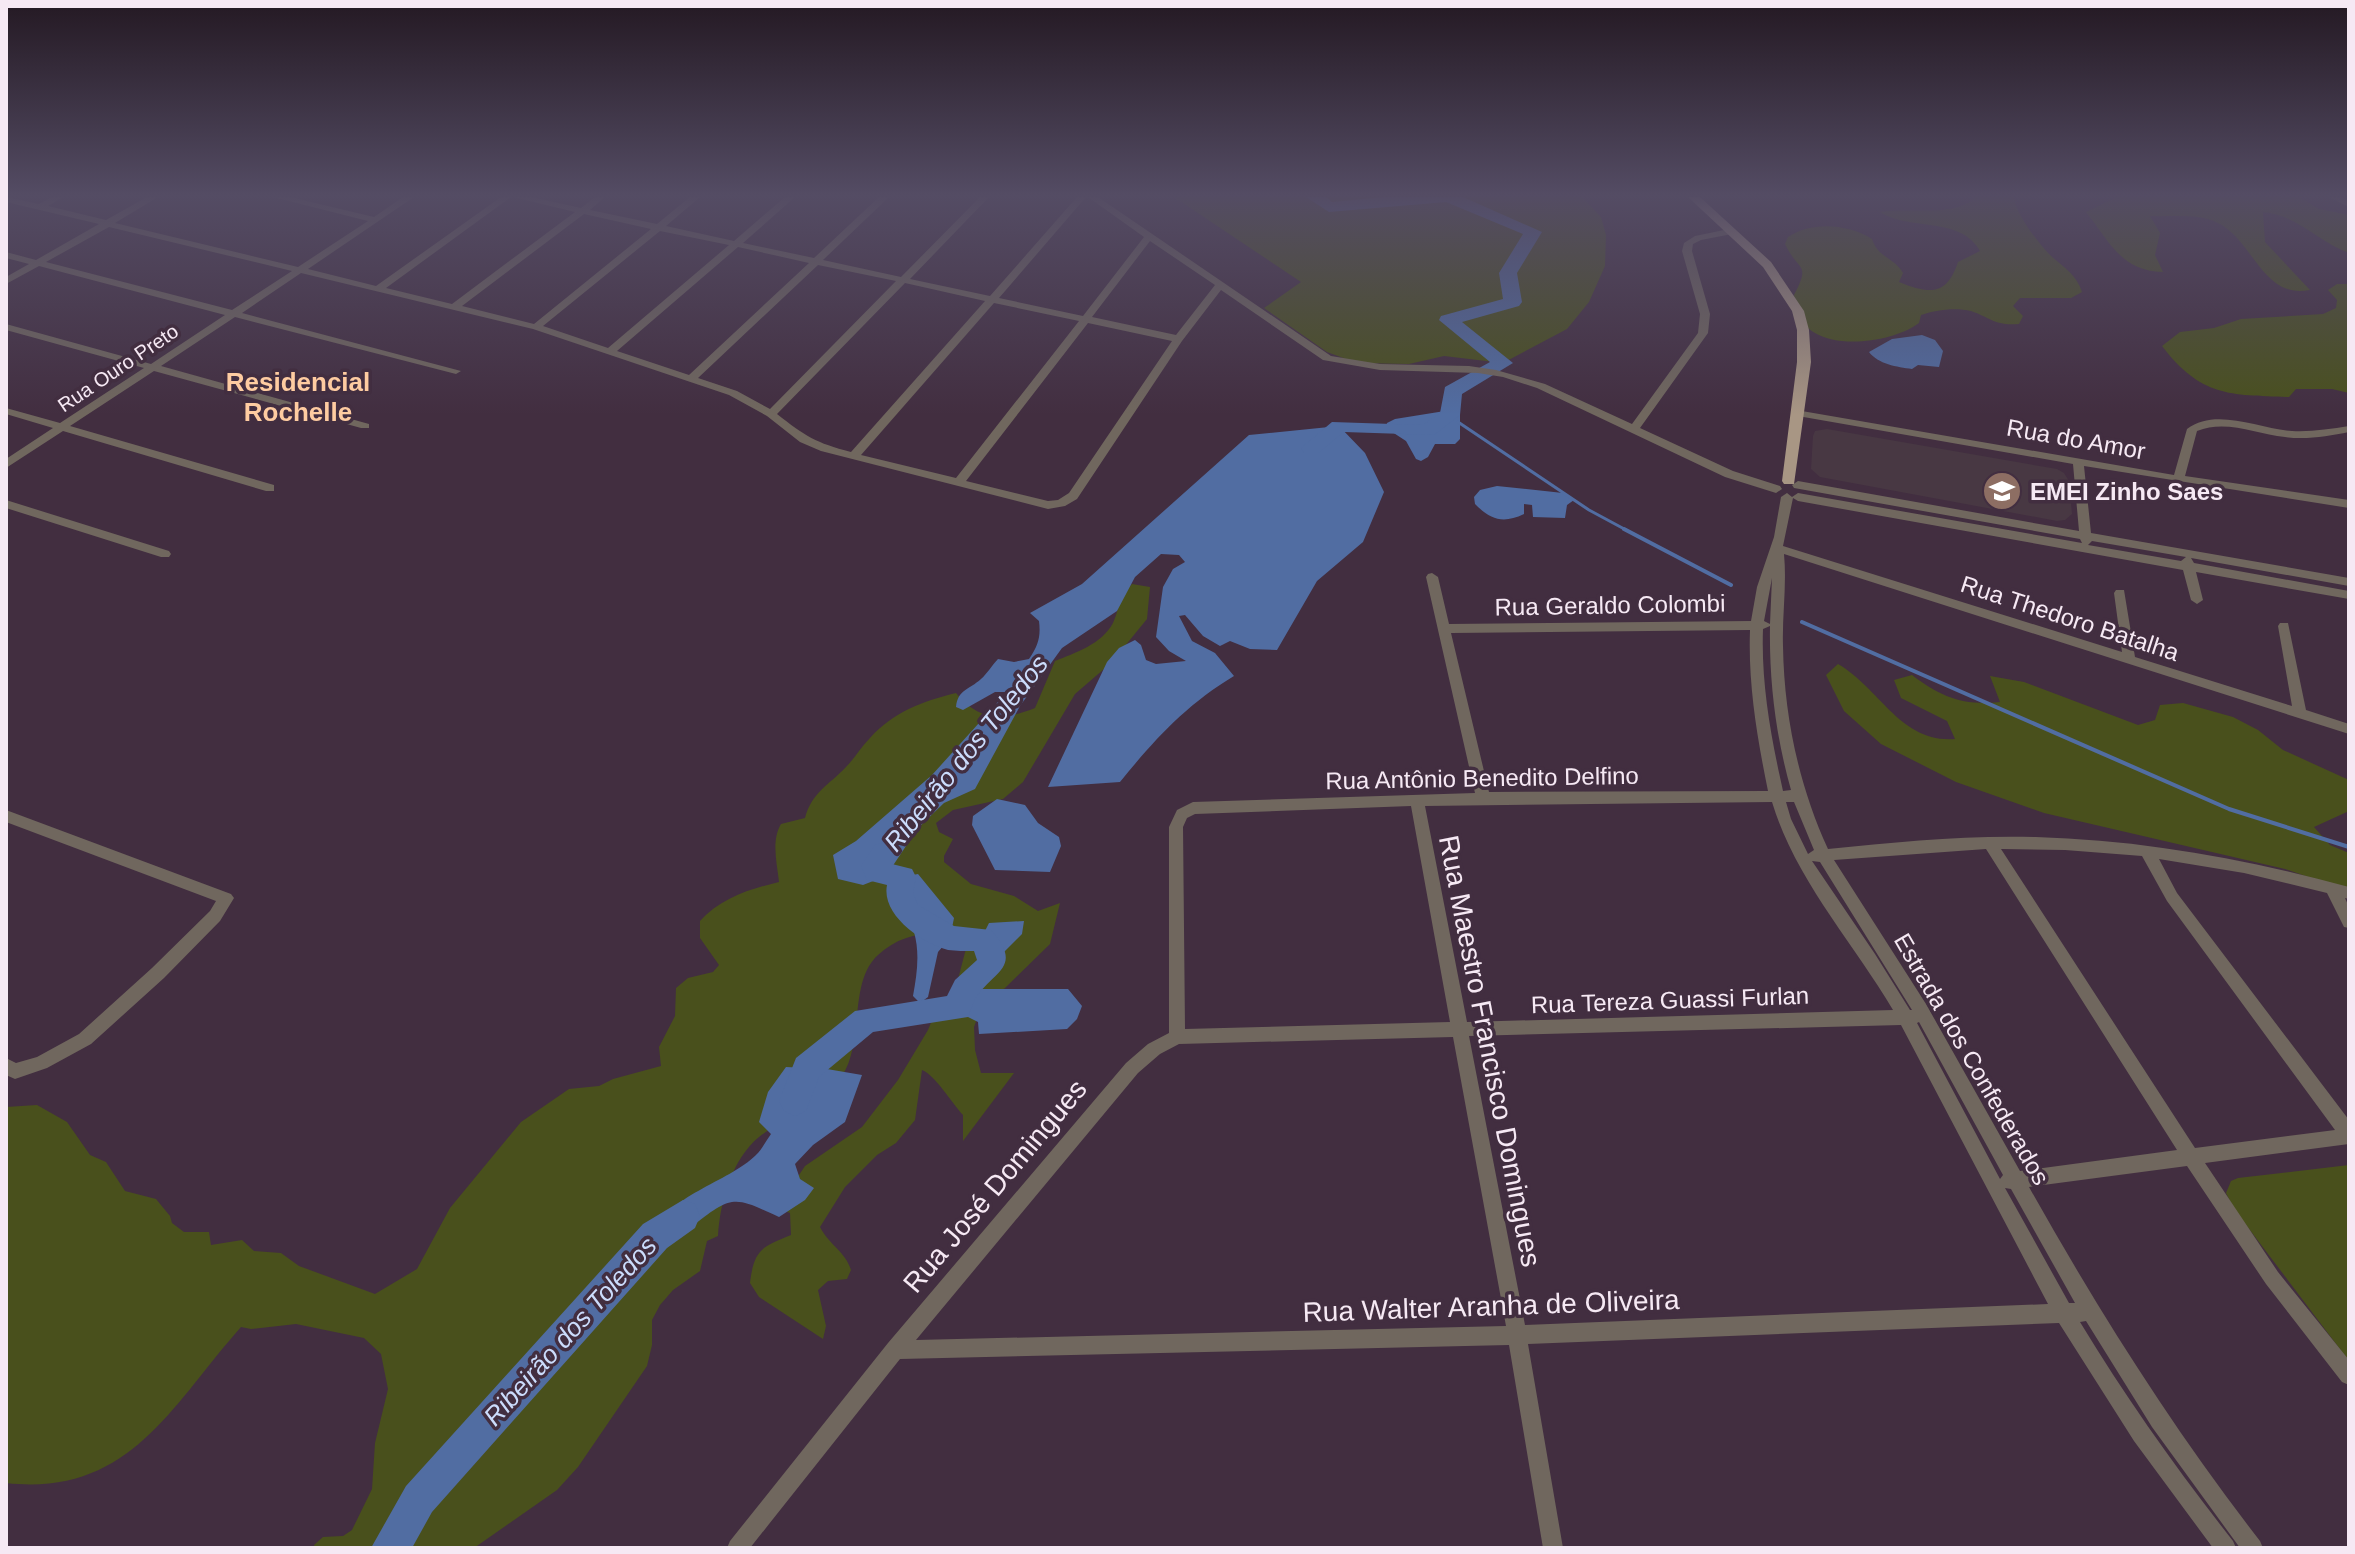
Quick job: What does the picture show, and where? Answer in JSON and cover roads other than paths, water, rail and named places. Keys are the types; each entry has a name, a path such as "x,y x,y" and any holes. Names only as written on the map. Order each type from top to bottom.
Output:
{"main road":[{"path":"1770,270 1798,311 1805,349 1790,490"}],"street":[{"path":"6,281 26,270"},
{"path":"62,270 456,371"},
{"path":"301,270 536,327 733,393 771,414 804,440 854,456 1048,505 1061,503 1073,496 1178,339 1220,285"},
{"name":"Rua Ouro Preto","path":"6,464 301,270"},
{"path":"378,289 405,270"},
{"path":"454,307 504,270"},
{"path":"536,327 606,270"},
{"path":"610,351 706,270"},
{"path":"692,378 808,270"},
{"path":"855,270 1178,339"},
{"path":"771,414 912,270"},
{"path":"854,456 1018,270"},
{"path":"958,483 1123,270"},
{"path":"1197,270 1327,358 1357,367 1471,369 1517,378 1541,386 1729,474 1790,490 2186,559 2348,594"},
{"path":"1633,430 1703,333 1705,314 1692,270"},
{"path":"6,327 365,426"},
{"path":"6,411 270,488"},
{"name":"Rua do Amor","path":"1796,413 2179,479 2349,504"},
{"path":"2179,479 2192,429 2200,424 2213,422 2288,434 2321,435 2349,429"},
{"path":"2078,462 2086,541"},
{"name":"Estrada dos Confederados","path":"1790,490 1777,548 1768,566 1757,624 1758,674 1777,796 1804,857 1884,981 2064,1314 2120,1402 2226,1548"},
{"path":"6,504 165,554"},
{"name":"Estrada dos Confederados","path":"1777,548 1780,569 1777,674 1800,796 1823,855 1924,1016 2089,1312 2141,1396 2209,1494 2253,1548"},
{"name":"Rua Thedoro Batalha","path":"1777,548 2349,729"},
{"path":"2186,559 2197,600"},
{"path":"1432,577 1483,798"},
{"path":"2120,593 2129,659"},
{"name":"Rua Geraldo Colombi","path":"1445,629 1776,626"},
{"path":"2284,626 2300,714"},
{"name":"Rua Antônio Benedito Delfino","path":"1177,1037 1176,827 1182,814 1193,808 1483,798 1800,796"},
{"name":"Rua Maestro Francisco Domingues","path":"1417,800 1517,1335 1553,1548"},
{"path":"6,816 226,898 215,916 85,1039 41,1063 15,1071 6,1066"},
{"path":"1804,857 1990,843 2065,844 2147,851 2231,865 2349,893"},
{"path":"1990,843 2191,1158 2272,1278 2349,1375"},
{"path":"1994,1183 2349,1135 2172,897 2147,851"},
{"path":"2332,888 2349,922"},
{"name":"Rua Tereza Guassi Furlan","path":"1177,1037 1924,1016"},
{"name":"Rua José Domingues","path":"737,1548 895,1350 1132,1068 1154,1049 1177,1037"},
{"name":"Rua Walter Aranha de Oliveira","path":"895,1350 1517,1335 2089,1312"}],"water":[{"path":"1922,335 1935,340 1943,351 1939,367 1918,365 1912,369 1894,366 1869,352 1892,339"},
{"path":"1451,410 1460,415 1460,439 1455,444 1435,444 1428,457 1421,461 1416,459 1406,441 1386,428 1387,423 1395,419"},
{"path":"1339,426 1365,453 1384,492 1363,542 1317,581 1277,650 1250,649 1230,641 1220,646 1203,636 1185,615 1179,616 1192,641 1215,653 1234,676 1172,724 1120,782 1048,787 1107,662 1119,648 1135,640 1141,645 1146,660 1156,664 1186,661 1169,651 1156,637 1163,587 1173,569 1185,562 1179,555 1161,554 1135,577 1117,611 1062,648 1020,706 975,789 944,803 918,828 886,876 863,885 838,879 833,855 856,841 932,775 1007,692 995,692 963,710 956,707 962,693 983,677 998,659 1014,662 1029,659 1040,632 1039,621 1030,613 1082,584 1249,435"},
{"path":"1497,486 1563,493 1574,500 1567,505 1565,518 1533,517 1532,505 1524,504 1524,514 1498,519 1475,504 1474,497 1480,490"},
{"path":"997,799 1025,805 1038,823 1059,837 1061,846 1050,872 995,870 972,825 973,816"},
{"path":"918,874 954,918 950,938 938,952 928,997 920,1003 913,996 916,940 902,899 901,885 902,877"},
{"path":"1024,921 1022,934 992,964 987,958 988,947 977,947 989,923"},
{"path":"965,989 1068,989 1082,1006 1077,1019 1067,1029 979,1034 978,1022 957,1008"},
{"path":"786,1067 862,1075 845,1122 813,1145 795,1164 800,1179 814,1188 805,1200 779,1217 753,1205 726,1204 694,1225 684,1223 670,1235 655,1236 671,1210 744,1165 760,1150 771,1134 759,1122 768,1092"}],"waterway":[{"name":"Ribeirão dos Toledos","path":"1311,448 1339,426 1427,431 1450,415 1452,391 1503,363 1448,320 1513,302 1508,273 1510,270"},
{"path":"1458,422 1589,510 1628,531"},
{"path":"1624,529 1731,585"},
{"path":"1802,622 2229,809 2349,847"},
{"name":"Ribeirão dos Toledos","path":"795,1101 807,1068 866,1020 957,1008 965,989 992,964 988,947 981,939 950,938 907,913 899,893 902,877 877,872 875,866 885,853"},
{"name":"Ribeirão dos Toledos","path":"390,1548 419,1499 655,1236 683,1216"}],"place":[{"name":"EMEI Zinho Saes","path":"2002,491"}],"district":[{"name":"Residencial Rochelle","path":"298,397"}]}
